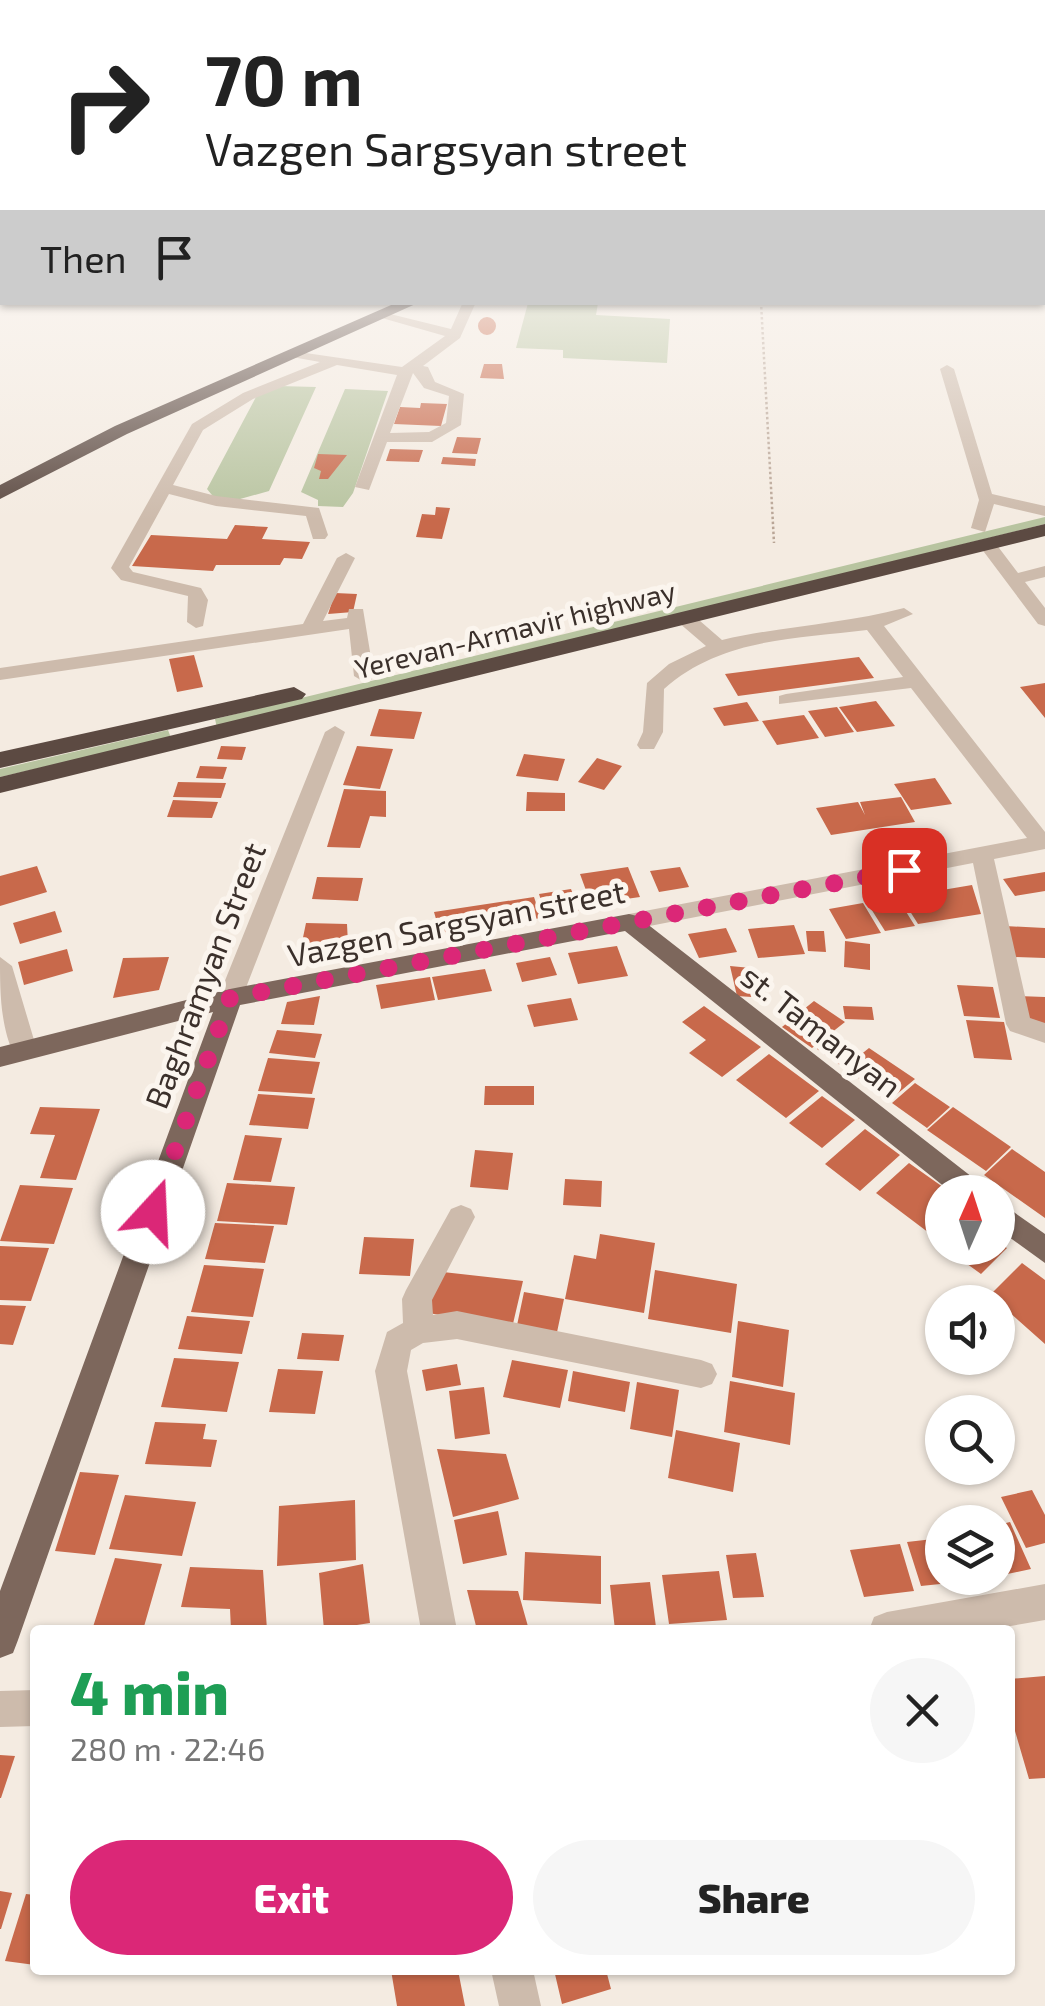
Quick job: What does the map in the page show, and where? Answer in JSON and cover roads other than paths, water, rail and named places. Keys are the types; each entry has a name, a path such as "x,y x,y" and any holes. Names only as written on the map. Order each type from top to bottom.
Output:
{"highway":[{"path":"0,493 121,430 348,333"},
{"name":"Yerevan-Armavir highway","path":"0,760 170,734 685,618 983,536 1045,512"},
{"name":"Yerevan-Armavir highway","path":"0,786 364,676 983,536 1045,530"},
{"path":"0,738 170,734"}],"main road":[{"name":"Vazgen Sargsyan street","path":"12,1053 230,998 629,922"},
{"name":"st. Tamanyan","path":"629,922 949,1175"},
{"name":"Baghramyan Street","path":"0,1640 230,998"},
{"path":"1015,1227 1045,1251"}],"street":[{"path":"363,487 408,370 453,333"},
{"path":"297,354 332,362 423,370 428,385 458,394 453,425 432,437 380,438"},
{"path":"196,622 199,600 195,592 120,572 197,427 248,396 332,362"},
{"path":"947,369 978,486 988,499 1045,512"},
{"path":"164,488 216,502 313,512 319,535"},
{"path":"988,499 983,536 1045,620"},
{"path":"312,626 346,558"},
{"path":"1013,580 1045,572"},
{"path":"648,745 653,732 654,687 675,668 716,646 872,624 904,614"},
{"path":"0,674 355,618 364,676"},
{"path":"685,618 716,646"},
{"path":"872,624 1044,842"},
{"path":"786,700 917,682"},
{"name":"Baghramyan Street","path":"230,998 335,732"},
{"name":"Vazgen Sargsyan street","path":"629,922 1044,842"},
{"path":"982,855 1019,1024 1045,1033"},
{"path":"0,966 12,1053"},
{"path":"418,1330 418,1299 462,1217"},
{"path":"437,1625 391,1371 398,1342 418,1330 457,1326 702,1374"},
{"path":"915,1625 1045,1602"},
{"path":"0,1709 30,1708"},
{"path":"513,1975 520,2006"}]}
